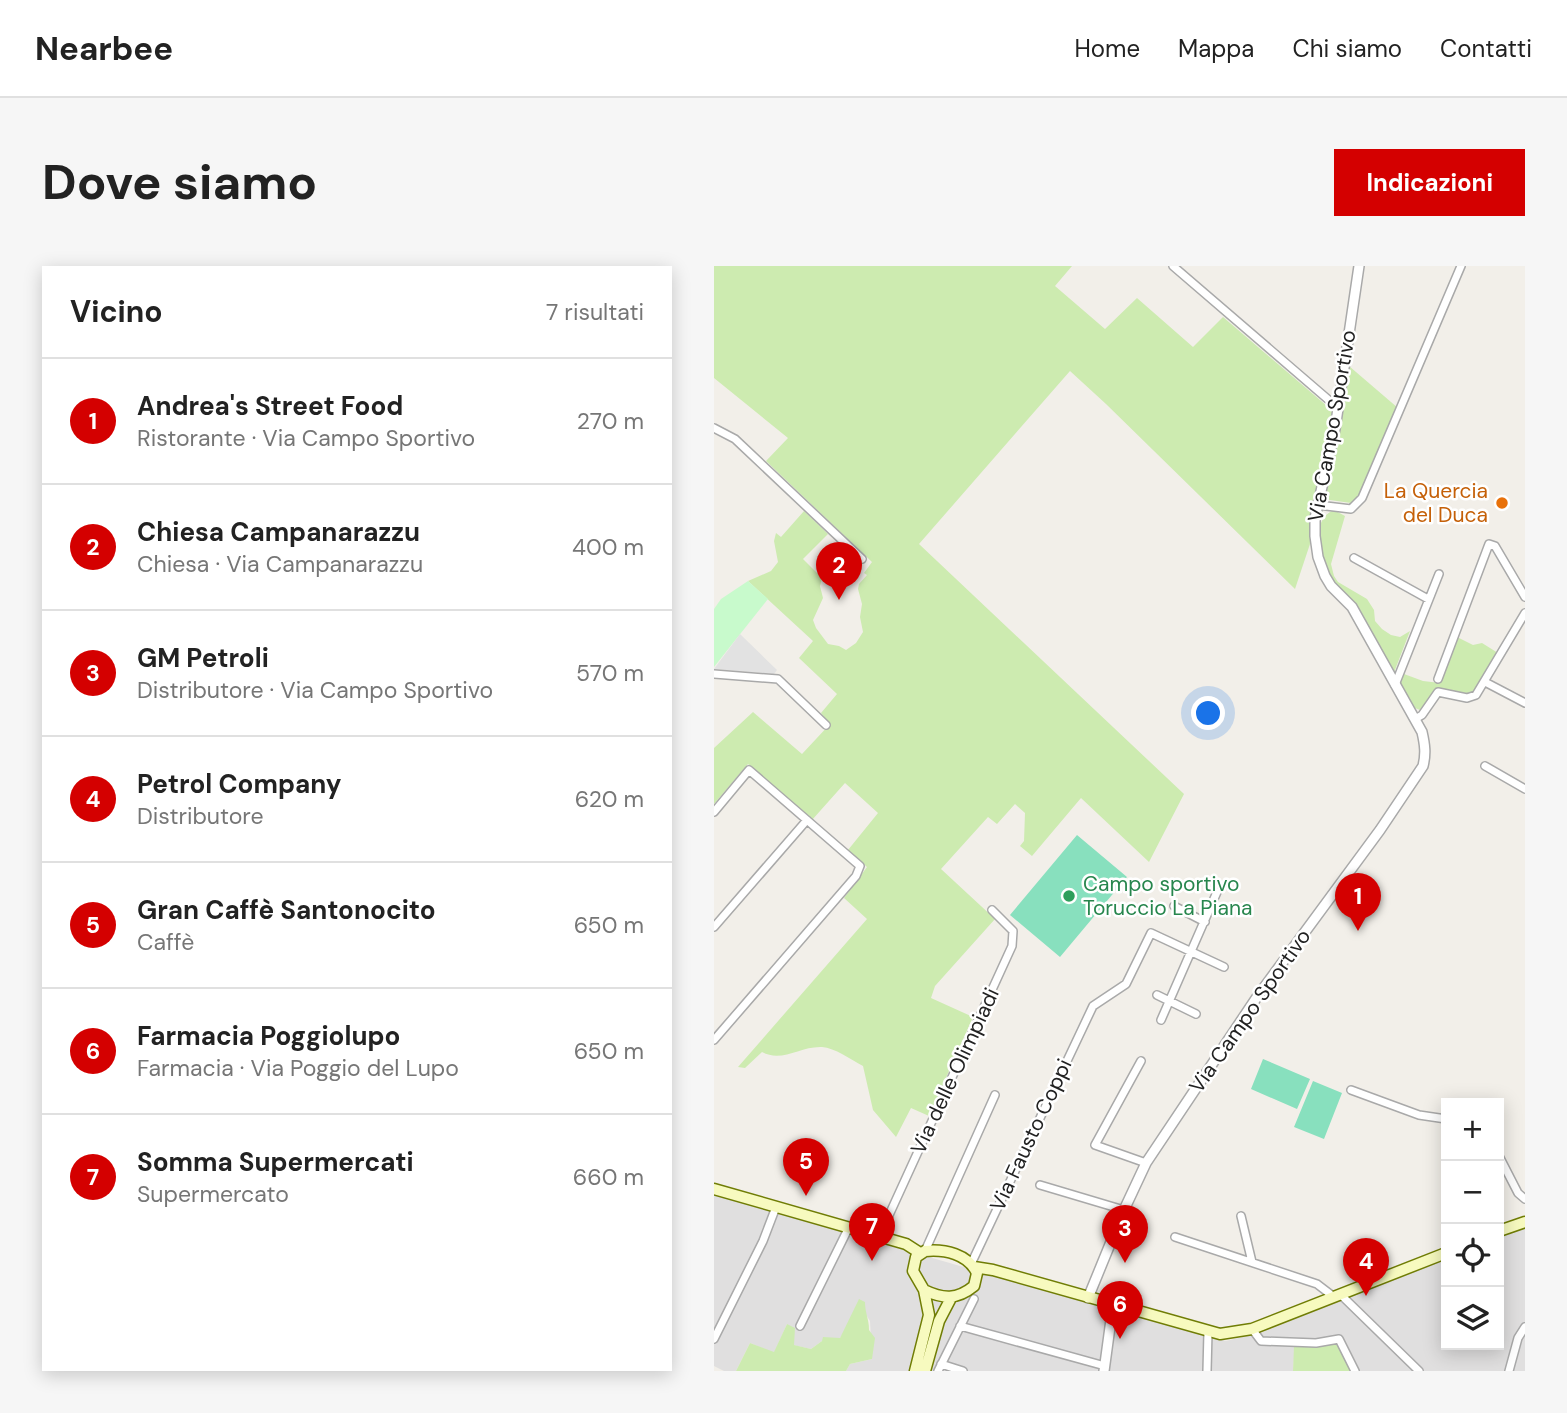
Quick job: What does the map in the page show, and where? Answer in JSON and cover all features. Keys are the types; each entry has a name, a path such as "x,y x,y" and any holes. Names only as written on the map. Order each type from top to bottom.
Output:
{"main road":[{"path":"714,1189 895,1241 920,1255 944,1251 973,1265 1208,1332 1236,1334 1252,1329 1441,1254"},
{"path":"1504,1229 1525,1222"},
{"path":"915,1371 929,1315 924,1290 913,1271 920,1255"},
{"path":"973,1265 977,1279"},
{"path":"925,1371 939,1321 951,1298 969,1290 983,1273 993,1270"},
{"path":"924,1290 951,1298"}],"street":[{"path":"1173,266 1338,408"},
{"name":"Via Campo Sportivo","path":"1088,1298 1146,1163 1258,997 1380,830 1423,766 1425,746 1415,719 1352,607 1325,576 1318,557 1315,536 1318,505 1338,408 1359,266"},
{"path":"1318,505 1351,509 1362,498 1461,266"},
{"path":"714,428 735,439 862,559"},
{"path":"1438,679 1489,544 1495,545 1525,597"},
{"path":"1354,558 1428,599"},
{"path":"1395,685 1438,574"},
{"path":"1415,719 1422,715 1437,692 1472,697 1485,682 1525,613"},
{"path":"714,674 778,679 826,725"},
{"path":"1485,682 1525,703"},
{"path":"1485,766 1525,789"},
{"path":"714,812 750,771 860,866 856,876 714,1040"},
{"path":"714,927 807,820"},
{"path":"1161,1020 1217,892"},
{"path":"1174,906 1205,922"},
{"name":"Via delle Olimpiadi","path":"879,1237 1012,946 1013,931 992,910"},
{"name":"Via Fausto Coppi","path":"973,1265 1093,1006 1126,984 1151,933 1193,950"},
{"path":"1193,950 1224,967"},
{"path":"1157,995 1196,1014"},
{"path":"1141,1061 1095,1145 1146,1163"},
{"path":"1351,1090 1419,1115 1441,1118"},
{"path":"920,1255 995,1094"},
{"path":"1502,1161 1518,1193 1525,1199"},
{"path":"1040,1185 1124,1210"},
{"path":"714,1339 763,1241 776,1207"},
{"path":"1241,1216 1252,1262"},
{"path":"800,1326 849,1227"},
{"path":"1175,1237 1317,1284 1337,1296 1419,1371"},
{"path":"963,1371 940,1367 974,1299"},
{"path":"960,1326 1104,1368 1113,1305"},
{"path":"1509,1371 1518,1338 1525,1327"},
{"path":"1252,1329 1261,1341 1316,1343 1339,1339 1355,1371"},
{"path":"1207,1371 1208,1332"}],"shaded area":[{"path":"740,634 777,670 774,674 714,669"},
{"path":"714,1195 1226,1341 1263,1332 1441,1260 1441,1350 1504,1350 1504,1235 1525,1228 1525,1371 1351,1371 1348,1366 1315,1346 1295,1346 1293,1371 846,1371 850,1364 872,1359 870,1321 865,1313 865,1302 840,1338 822,1341 811,1349 793,1345 787,1324 774,1353 750,1343 736,1371 724,1371 714,1366"}],"green space":[{"path":"714,266 1072,266 1055,286 1105,329 1137,298 1193,347 1223,317 1334,412 1312,538 1295,589 1070,371 919,544 1184,794 1149,862 1081,798 1032,856 1020,846 1024,841 1025,813 1015,804 997,824 988,817 941,869 995,919 935,986 931,998 973,1017 929,1116 911,1108 896,1137 873,1110 863,1066 837,1052 814,1047 777,1056 762,1052 745,1068 738,1067 867,919 844,898 867,867 848,850 878,813 845,783 812,820 748,764 714,804 714,748 753,712 802,754 830,724 821,713 837,694 799,658 813,641 748,581 771,571 778,562 774,541 776,533 781,537 804,511 828,534 803,559 822,578 820,586 823,598 813,620 828,644 846,650 856,643 863,632 860,617 862,604 858,589 872,562 766,461 788,438 714,378"},
{"path":"1349,366 1398,408 1360,495 1351,503 1323,499"},
{"path":"1334,510 1345,516 1331,564 1334,576 1338,582 1367,599 1374,610 1375,621 1382,629 1400,637 1410,631 1393,675 1328,573 1320,547 1319,529 1326,515"},
{"path":"748,581 768,599 714,667 714,609 721,599"},
{"path":"1457,637 1473,645 1482,643 1498,653 1474,692 1466,696 1448,689 1435,689 1420,710 1415,708 1400,685 1404,674 1423,681 1440,683"},
{"name":"Campo sportivo Toruccio La Piana","path":"1077,835 1127,877 1060,957 1010,915"},
{"path":"1263,1059 1310,1079 1297,1109 1251,1089"},
{"path":"1313,1081 1342,1093 1324,1139 1294,1127"},
{"path":"859,1299 865,1302 869,1330 875,1338 872,1359 850,1364 846,1371 736,1371 750,1343 774,1352 787,1324 795,1328 794,1345 811,1349 822,1341 823,1337 840,1338"},
{"path":"1337,1343 1342,1346 1351,1371 1293,1371 1294,1346"}],"place":[{"name":"La Quercia del Duca","path":"1502,503"},
{"name":"Chiesa Campanarazzu","path":"839,600"},
{"name":"Campo sportivo Toruccio La Piana","path":"1069,896"},
{"name":"Andrea's Street Food","path":"1358,931"},
{"name":"Gran Caffè Santonocito","path":"806,1196"},
{"name":"Somma Supermercati","path":"872,1261"},
{"name":"GM Petroli","path":"1125,1263"},
{"name":"Petrol Company","path":"1366,1296"},
{"name":"Farmacia Poggiolupo","path":"1120,1339"}]}
